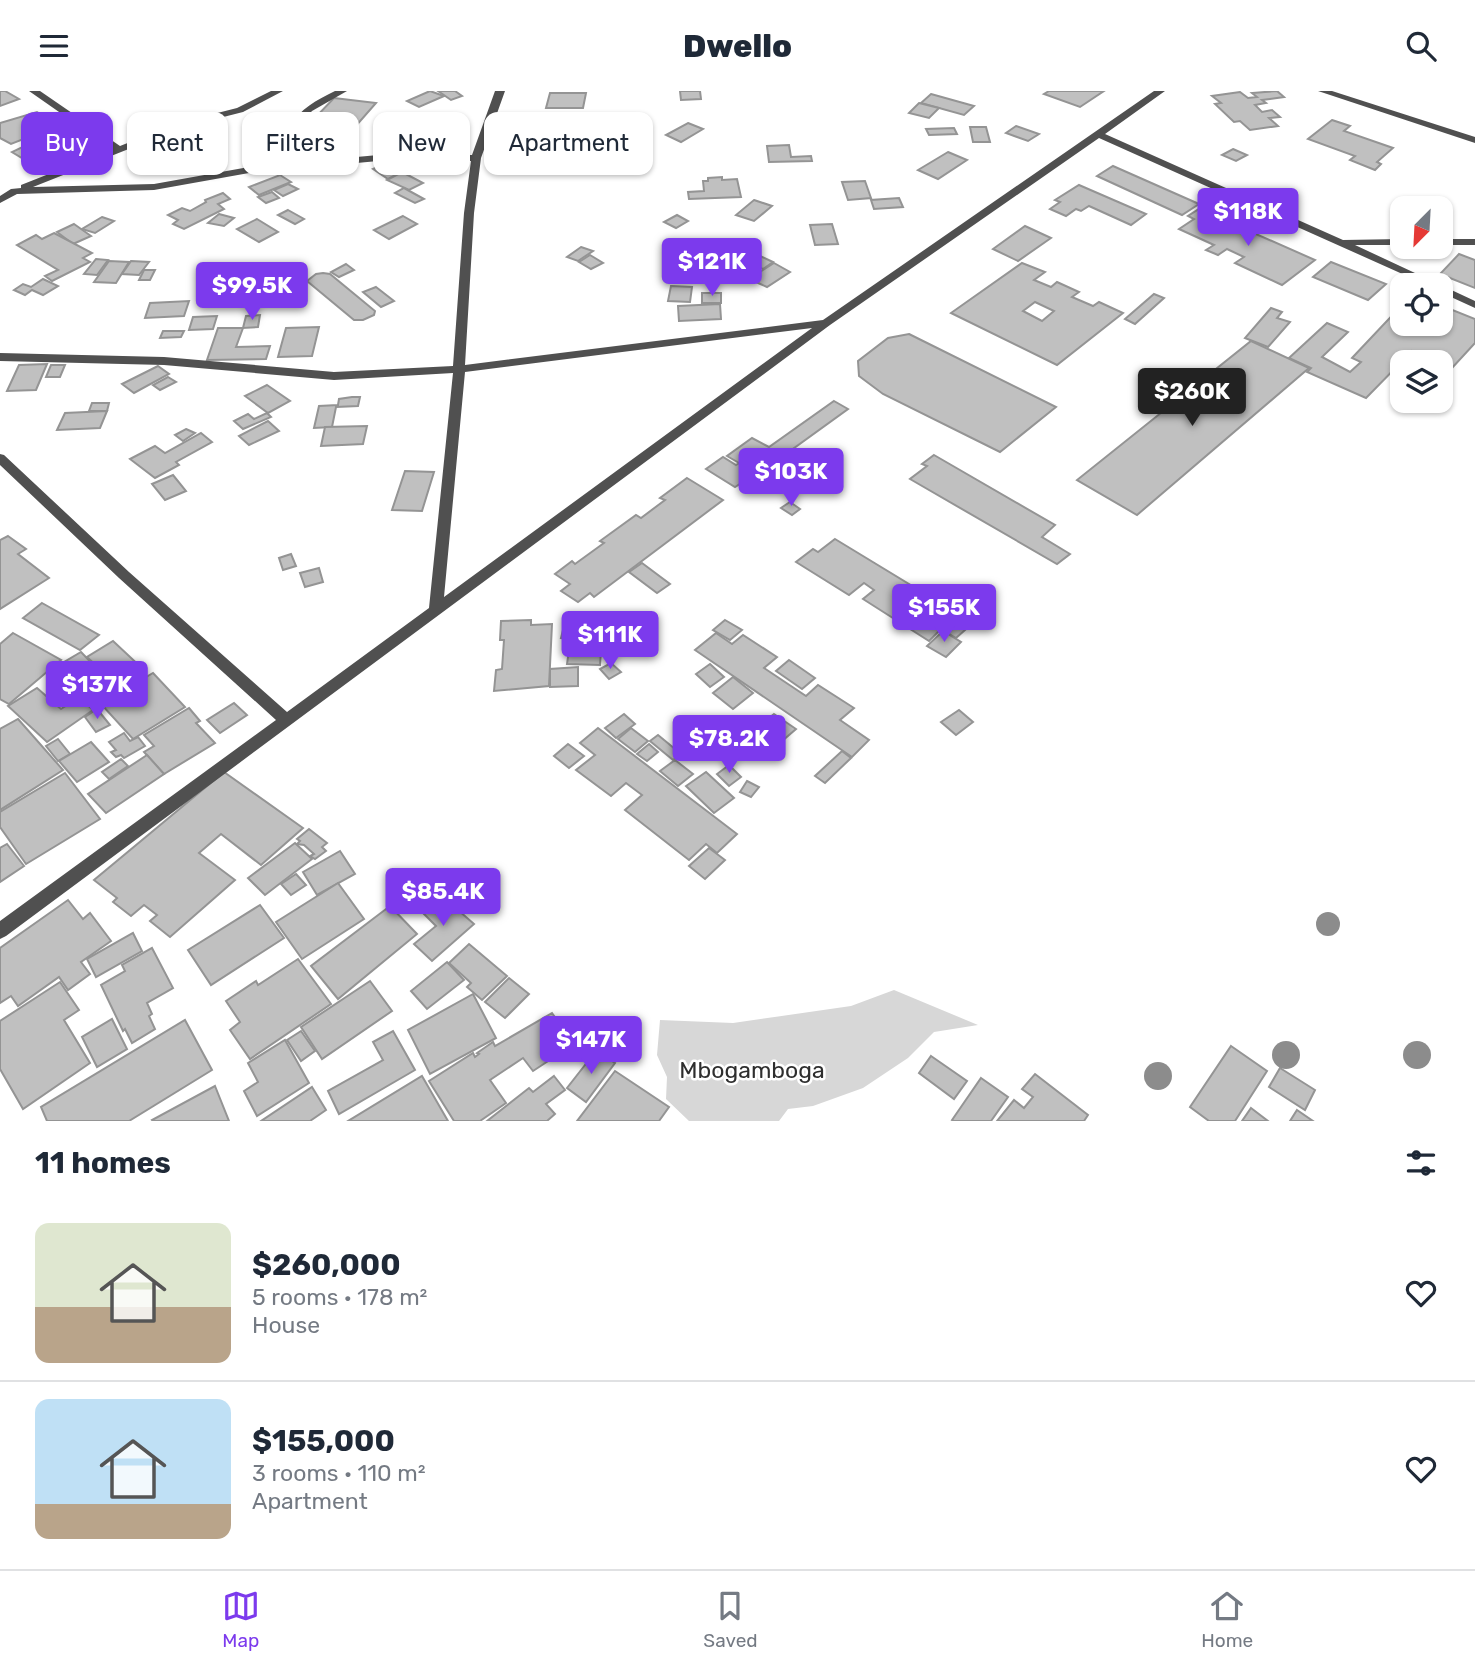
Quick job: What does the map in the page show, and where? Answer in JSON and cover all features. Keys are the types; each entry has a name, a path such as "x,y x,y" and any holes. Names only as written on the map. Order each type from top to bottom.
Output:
{"street":[{"path":"34,91 117,148"},
{"path":"0,200 15,191 117,148 181,125 240,110 278,91"},
{"path":"305,112 342,91"},
{"path":"436,611 459,369 469,213 476,158 500,91"},
{"path":"0,931 827,323 1160,91"},
{"path":"1323,91 1475,140"},
{"path":"1098,134 1409,273"},
{"path":"15,191 154,187 249,170 389,157 476,158"},
{"path":"1343,242 1390,242"},
{"path":"1453,242 1475,242"},
{"path":"1453,294 1475,305"},
{"path":"0,357 189,363 334,376 459,369 827,323"},
{"path":"0,458 124,575 287,721"}],"green space":[{"name":"Mbogamboga","path":"894,990 978,1025 934,1032 908,1058 863,1088 813,1106 788,1109 779,1121 689,1121 666,1099 667,1077 657,1055 660,1020 733,1023 851,1006"}],"building":[{"path":"0,91 5,91 19,99 0,106"},
{"path":"430,91 444,96 419,107 407,101"},
{"path":"438,91 455,91 462,96 451,100"},
{"path":"680,91 700,91 701,99 681,100"},
{"path":"1049,91 1104,91 1080,107 1044,94"},
{"path":"1277,91 1284,97 1262,100 1266,103 1255,105 1262,112 1272,110 1280,117 1269,118 1278,126 1250,130 1240,121 1234,122 1215,104 1221,103 1212,96 1240,92 1248,98 1257,97 1252,93"},
{"path":"550,93 586,93 583,108 546,108"},
{"path":"931,94 974,106 964,115 921,103"},
{"path":"334,98 376,103 359,122 359,112 321,112"},
{"path":"919,103 939,108 929,118 909,113"},
{"path":"21,117 21,140 11,144 0,138 0,123"},
{"path":"1332,120 1350,126 1344,131 1393,148 1377,162 1381,164 1375,170 1350,160 1355,156 1308,139"},
{"path":"688,123 703,129 681,142 666,135"},
{"path":"1016,126 1039,134 1028,141 1006,133"},
{"path":"970,127 986,127 990,142 973,142"},
{"path":"954,128 957,134 929,135 926,129"},
{"path":"789,145 791,157 811,156 812,161 769,162 767,146"},
{"path":"21,148 21,158 12,152"},
{"path":"1233,149 1247,155 1236,161 1222,155"},
{"path":"948,152 967,160 938,179 918,170"},
{"path":"1113,166 1199,204 1182,215 1097,176"},
{"path":"280,175 291,182 259,195 249,187"},
{"path":"396,175 408,175 423,183 409,190 387,180"},
{"path":"722,177 722,180 737,179 741,197 689,199 688,192 704,191 703,181"},
{"path":"865,181 871,198 848,200 842,182"},
{"path":"288,184 298,189 283,196 274,190"},
{"path":"1079,185 1146,214 1131,225 1089,206 1081,211 1076,209 1066,216 1050,209 1060,202 1055,200"},
{"path":"404,188 424,199 415,203 395,193"},
{"path":"272,192 279,198 266,203 258,197"},
{"path":"223,193 230,199 218,204 224,209 184,229 173,224 178,220 168,215 182,208 190,211 206,202 205,200"},
{"path":"899,198 903,207 874,209 871,200"},
{"path":"754,200 772,206 754,221 736,215"},
{"path":"1199,209 1315,260 1282,285 1235,263 1244,257 1227,249 1218,255 1206,250 1214,245 1179,229 1194,219 1188,216"},
{"path":"288,210 304,219 295,224 278,215"},
{"path":"219,214 234,218 224,226 208,223"},
{"path":"677,215 688,221 676,228 664,222"},
{"path":"403,216 417,224 389,239 374,230"},
{"path":"102,217 114,221 95,233 82,229"},
{"path":"257,219 278,232 259,242 237,229"},
{"path":"74,224 91,236 73,244 57,232"},
{"path":"832,224 838,244 815,245 810,225"},
{"path":"1025,226 1051,238 1018,261 993,249"},
{"path":"54,233 92,253 83,258 90,262 52,281 45,276 58,270 17,245 36,235 42,239"},
{"path":"581,247 593,251 578,261 567,257"},
{"path":"1459,254 1475,260 1475,288 1453,279 1453,273 1441,273"},
{"path":"590,255 603,263 591,269 579,262"},
{"path":"758,255 773,262 763,269 747,263"},
{"path":"96,259 108,260 97,275 84,274"},
{"path":"109,261 129,262 116,283 94,282"},
{"path":"131,261 149,262 139,275 122,274"},
{"path":"1331,262 1386,284 1368,300 1313,277"},
{"path":"734,263 753,271 745,276 728,267"},
{"path":"774,263 790,272 767,287 749,279"},
{"path":"1022,263 1045,272 1034,280 1051,287 1057,282 1079,292 1072,297 1093,306 1099,302 1123,313 1057,365 951,313","holes":["1035,302 1054,311 1042,321 1023,311"]},
{"path":"346,264 354,270 339,277 331,272"},
{"path":"144,270 155,270 150,280 139,280"},
{"path":"316,274 330,274 375,311 374,315 363,320 354,320 307,281"},
{"path":"43,279 58,286 43,295 32,290 25,295 14,290 23,284 31,287"},
{"path":"272,281 289,294 275,301 257,288"},
{"path":"671,286 692,287 690,302 668,301"},
{"path":"376,287 394,301 381,307 363,292"},
{"path":"702,293 721,293 721,303 702,303"},
{"path":"1154,294 1164,298 1135,324 1125,319"},
{"path":"189,301 184,316 145,318 150,303"},
{"path":"720,304 721,319 679,321 678,306"},
{"path":"1271,308 1282,312 1277,318 1290,322 1268,347 1245,338"},
{"path":"1453,310 1475,319 1475,343 1453,367 1453,350 1390,350 1390,373 1366,398 1307,372 1311,368 1289,358 1327,323 1348,332 1322,357 1350,372 1361,362 1352,358 1390,318 1390,336 1453,336"},
{"path":"260,315 258,327 243,328 246,316"},
{"path":"217,316 213,329 189,330 193,317"},
{"path":"319,327 312,356 278,357 286,328"},
{"path":"218,328 243,328 236,347 270,346 266,359 207,360"},
{"path":"163,331 184,331 181,337 160,338"},
{"path":"909,334 1056,407 1000,452 883,394 859,376 858,361 888,338"},
{"path":"1251,341 1309,368 1137,515 1077,480"},
{"path":"47,364 36,390 7,391 19,365"},
{"path":"51,365 65,365 60,377 46,377"},
{"path":"158,366 169,374 134,393 122,384"},
{"path":"168,377 176,382 160,390 153,385"},
{"path":"267,385 290,401 268,413 245,396"},
{"path":"360,397 358,406 336,407 332,427 314,428 319,406 338,405 339,399"},
{"path":"834,401 848,409 761,472 771,479 757,489 743,482 735,487 706,469 723,457 736,465 739,463 727,456 752,438 769,447"},
{"path":"92,403 109,403 107,411 89,411"},
{"path":"107,411 100,428 57,430 65,413"},
{"path":"267,413 271,417 243,429 234,421 248,414 254,419"},
{"path":"268,421 279,431 249,445 239,436"},
{"path":"367,426 363,444 321,446 325,427"},
{"path":"186,429 195,433 183,441 175,435"},
{"path":"201,433 212,442 176,462 179,465 155,478 130,459 155,446 165,453"},
{"path":"934,455 1055,525 1042,537 1070,554 1057,564 910,479 927,466 922,464"},
{"path":"405,471 434,472 422,511 392,510"},
{"path":"173,475 186,491 165,500 152,484"},
{"path":"687,478 723,500 594,597 590,593 578,602 561,591 570,584 555,574 572,561 575,564 604,543 600,541 636,515 641,518 665,500 660,498"},
{"path":"790,502 800,509 792,515 781,508"},
{"path":"8,536 26,549 18,554 49,578 0,609 0,540"},
{"path":"835,539 973,623 956,638 941,629 929,641 863,599 874,590 864,583 849,595 796,562 813,549 818,552"},
{"path":"291,554 296,566 283,570 279,558"},
{"path":"642,563 670,584 657,593 629,572"},
{"path":"319,568 323,582 305,587 300,573"},
{"path":"42,603 99,635 80,650 23,618"},
{"path":"566,618 589,620 585,640 561,638"},
{"path":"531,620 531,625 552,624 549,686 494,691 496,670 502,669 504,640 500,640 501,621"},
{"path":"725,620 742,630 730,640 713,630"},
{"path":"943,631 961,642 946,657 927,646"},
{"path":"13,633 61,660 9,704 0,699 0,644"},
{"path":"716,633 732,644 743,635 777,657 764,668 806,696 818,685 854,708 840,720 869,740 852,757 695,650"},
{"path":"113,641 144,670 118,686 87,657"},
{"path":"569,650 601,651 600,665 567,664"},
{"path":"81,652 103,675 78,691 54,668"},
{"path":"789,660 815,678 802,689 776,671"},
{"path":"611,663 621,672 609,679 600,669"},
{"path":"710,664 724,677 710,687 696,674"},
{"path":"578,667 578,686 550,687 550,669"},
{"path":"153,673 185,707 133,739 101,704"},
{"path":"733,677 753,693 733,709 713,693"},
{"path":"103,679 116,692 98,703 85,690"},
{"path":"37,688 61,709 79,697 93,710 47,742 8,706"},
{"path":"234,703 247,715 220,733 207,720"},
{"path":"189,708 200,721 196,723 215,743 164,774 144,752 154,746 144,735"},
{"path":"97,709 110,725 96,732 85,717"},
{"path":"959,710 973,722 956,735 941,722"},
{"path":"624,714 635,724 616,738 605,728"},
{"path":"774,714 796,729 774,748 752,732"},
{"path":"18,719 63,770 0,810 0,729"},
{"path":"598,728 737,834 717,853 706,844 689,860 625,810 642,795 626,783 611,796 576,770 595,755 580,743"},
{"path":"631,728 648,741 635,752 618,739"},
{"path":"124,733 130,741 138,737 145,746 124,758 121,755 116,757 111,752 116,750 109,742"},
{"path":"658,735 681,754 673,760 650,741"},
{"path":"58,739 70,754 58,761 46,746"},
{"path":"91,742 109,762 77,782 59,761"},
{"path":"568,744 584,756 569,768 554,756"},
{"path":"649,744 658,752 647,761 637,754"},
{"path":"842,751 851,758 825,783 815,776"},
{"path":"147,755 164,774 106,813 88,794"},
{"path":"121,759 128,766 109,779 102,772"},
{"path":"675,760 693,774 678,786 660,771"},
{"path":"729,765 741,777 729,786 717,774"},
{"path":"224,772 303,828 261,865 221,834 199,853 235,880 170,937 150,921 157,915 144,905 131,916 113,902 117,898 94,880"},
{"path":"706,772 734,798 714,813 686,786"},
{"path":"65,773 100,819 26,864 0,827 0,812"},
{"path":"747,781 759,787 751,797 740,792"},
{"path":"309,829 327,843 322,847 326,851 315,859 310,856 314,854 304,845 297,844 300,841 297,839"},
{"path":"295,843 312,859 265,895 248,878"},
{"path":"7,844 24,866 0,882 0,848"},
{"path":"709,848 725,860 705,879 689,866"},
{"path":"340,851 355,874 317,895 303,872"},
{"path":"296,874 306,885 291,895 281,884"},
{"path":"338,883 364,919 302,959 276,922"},
{"path":"442,896 474,924 432,961 414,944 436,926 423,913"},
{"path":"68,900 83,919 90,913 111,941 81,962 90,974 68,990 59,977 18,1006 11,996 0,1003 0,948"},
{"path":"260,905 284,938 211,985 188,950"},
{"path":"390,906 417,934 338,999 311,966"},
{"path":"133,933 142,951 96,977 87,959"},
{"path":"469,944 507,976 482,1000 467,987 471,983 449,963"},
{"path":"152,948 173,988 147,1003 155,1029 132,1043 125,1029 123,1031 101,985 125,971 122,965"},
{"path":"298,959 331,1004 250,1059 230,1030 240,1022 226,1001 256,981 258,985"},
{"path":"447,962 464,980 427,1009 411,991"},
{"path":"509,978 529,994 505,1018 485,1002"},
{"path":"370,981 392,1011 322,1059 301,1027"},
{"path":"60,982 79,1010 64,1020 90,1063 23,1109 0,1069 0,1021"},
{"path":"473,994 496,1038 430,1074 408,1030"},
{"path":"552,1013 574,1044 533,1071 523,1058 490,1080 506,1103 480,1121 454,1121 429,1081 473,1053 475,1057 493,1042 495,1046"},
{"path":"112,1019 127,1049 97,1067 82,1037"},
{"path":"185,1020 212,1070 129,1121 47,1121 41,1107"},
{"path":"301,1031 315,1051 301,1061 287,1040"},
{"path":"393,1031 415,1070 339,1114 328,1091 383,1060 373,1042"},
{"path":"285,1040 309,1083 257,1116 244,1091 258,1082 248,1063"},
{"path":"1231,1046 1267,1071 1235,1121 1209,1121 1190,1107"},
{"path":"596,1051 615,1063 586,1102 567,1088"},
{"path":"931,1056 967,1081 954,1099 919,1073"},
{"path":"1280,1068 1315,1090 1305,1110 1269,1087"},
{"path":"615,1071 669,1107 659,1121 577,1121"},
{"path":"1035,1074 1088,1115 1084,1121 997,1121 1014,1100 1024,1108 1033,1097 1022,1089"},
{"path":"422,1076 448,1121 348,1121"},
{"path":"554,1076 565,1090 546,1104 555,1114 547,1121 487,1121 529,1088 533,1092"},
{"path":"981,1078 1008,1097 991,1121 952,1120"},
{"path":"215,1086 229,1121 152,1120"},
{"path":"312,1087 326,1110 310,1121 261,1121"},
{"path":"1251,1108 1268,1121 1242,1121"},
{"path":"1297,1110 1313,1121 1290,1121"}]}
